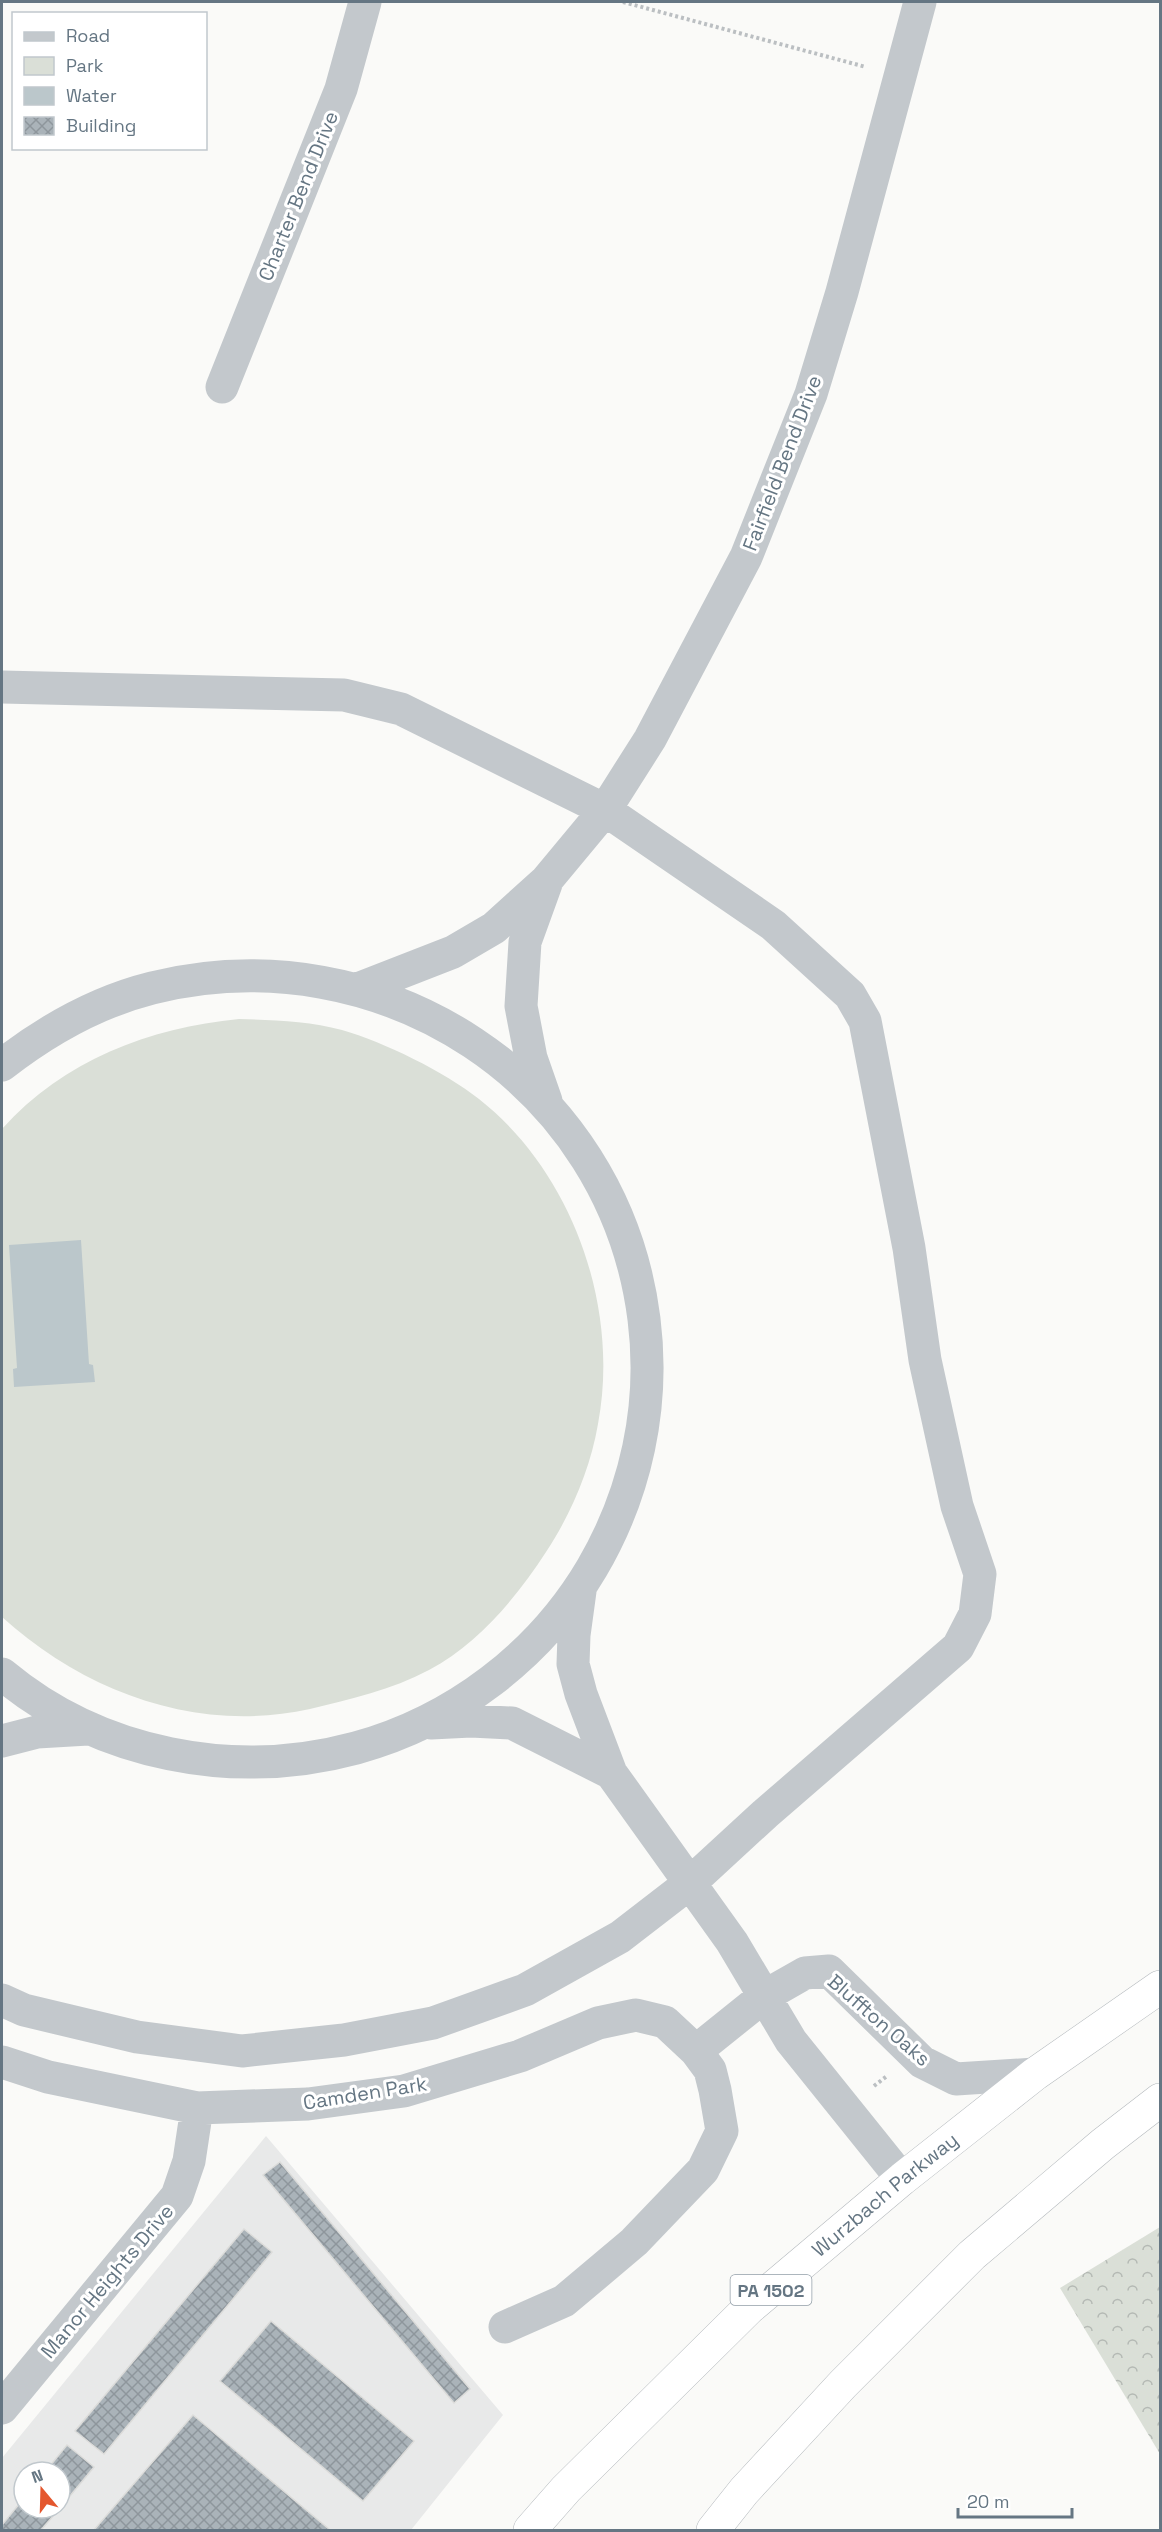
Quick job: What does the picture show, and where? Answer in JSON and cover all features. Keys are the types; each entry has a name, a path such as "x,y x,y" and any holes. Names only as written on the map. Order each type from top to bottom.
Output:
{"highway":[{"name":"Wurzbach Parkway","path":"530,2530 566,2489 749,2308 902,2179 1035,2074 1161,1987"},
{"path":"713,2530 744,2491 843,2384 972,2255 1103,2144 1161,2100"}],"street":[{"name":"Charter Bend Drive","path":"222,387 341,89 365,2"},
{"name":"Fairfield Bend Drive","path":"358,989 453,952 494,928 546,881 604,810 650,739 750,546 811,394 842,292 920,2"},
{"path":"2,687 344,695 402,709 604,810 773,925 850,995 865,1021 909,1248 925,1360 957,1506 980,1574 975,1614 958,1647 765,1814 696,1891 525,1990 433,2023 344,2040 242,2051 137,2037 24,2010 2,2000"},
{"name":"Fairfield Bend Drive","path":"546,881 525,942 521,1006 531,1058 547,1106"},
{"name":"Fairfield Bend Drive","path":"2,1065 32,1042 69,1020 107,1002 147,989 189,980 231,975 274,975 316,980 358,989 411,1007 461,1033 507,1067 547,1106 586,1158 617,1214 632,1255 647,1340 648,1384 643,1426 634,1469 603,1550 581,1587 556,1621 495,1679 460,1703 423,1724 378,1742 330,1755 281,1762 233,1762 184,1757 136,1746 90,1729 53,1710 2,1674"},
{"path":"581,1587 574,1635 573,1664 581,1694 611,1773 732,1942 791,2041 902,2179"},
{"path":"423,1724 471,1721 512,1723 611,1773"},
{"name":"Fairfield Bend Drive","path":"2,1741 37,1732 90,1729"},
{"name":"Bluffton Oaks","path":"763,1997 805,1973 829,1971 922,2062 956,2079 1035,2074"},
{"path":"696,2051 763,1997"},
{"name":"Camden Park","path":"2,2062 48,2077 196,2108 308,2104 404,2091 520,2056 598,2024 636,2015 665,2022 696,2051 710,2070 722,2131 703,2170 634,2242 564,2301 505,2327"},
{"name":"Manor Heights Drive","path":"2,2408 177,2196 189,2161 196,2108"}],"path":[{"path":"623,2 900,76"},
{"path":"871,2089 894,2069"}],"shaded area":[{"path":"266,2136 503,2415 411,2530 2,2530 2,2458"}],"green space":[{"path":"239,1019 304,1023 359,1035 432,1068 479,1099 512,1129 540,1165 564,1204 582,1246 595,1290 602,1335 603,1380 598,1424 590,1458 571,1507 555,1537 522,1586 480,1633 464,1647 429,1670 385,1688 310,1709 268,1715 226,1716 185,1711 106,1686 69,1667 34,1644 2,1617 2,1129 26,1105 53,1084 110,1051 173,1030"},
{"path":"1160,2227 1160,2454 1060,2288"}],"water":[{"path":"81,1240 89,1364 93,1365 95,1382 14,1387 13,1369 17,1368 9,1245"}],"building":[{"path":"280,2162 470,2389 454,2403 263,2175"},
{"path":"244,2229 272,2252 104,2454 75,2431"},
{"path":"271,2321 414,2441 363,2501 220,2381"},
{"path":"193,2415 330,2530 94,2530"},
{"path":"67,2445 94,2467 72,2494 72,2460 55,2460"},
{"path":"12,2513 12,2520 50,2520 41,2530 2,2530 2,2525"}]}
